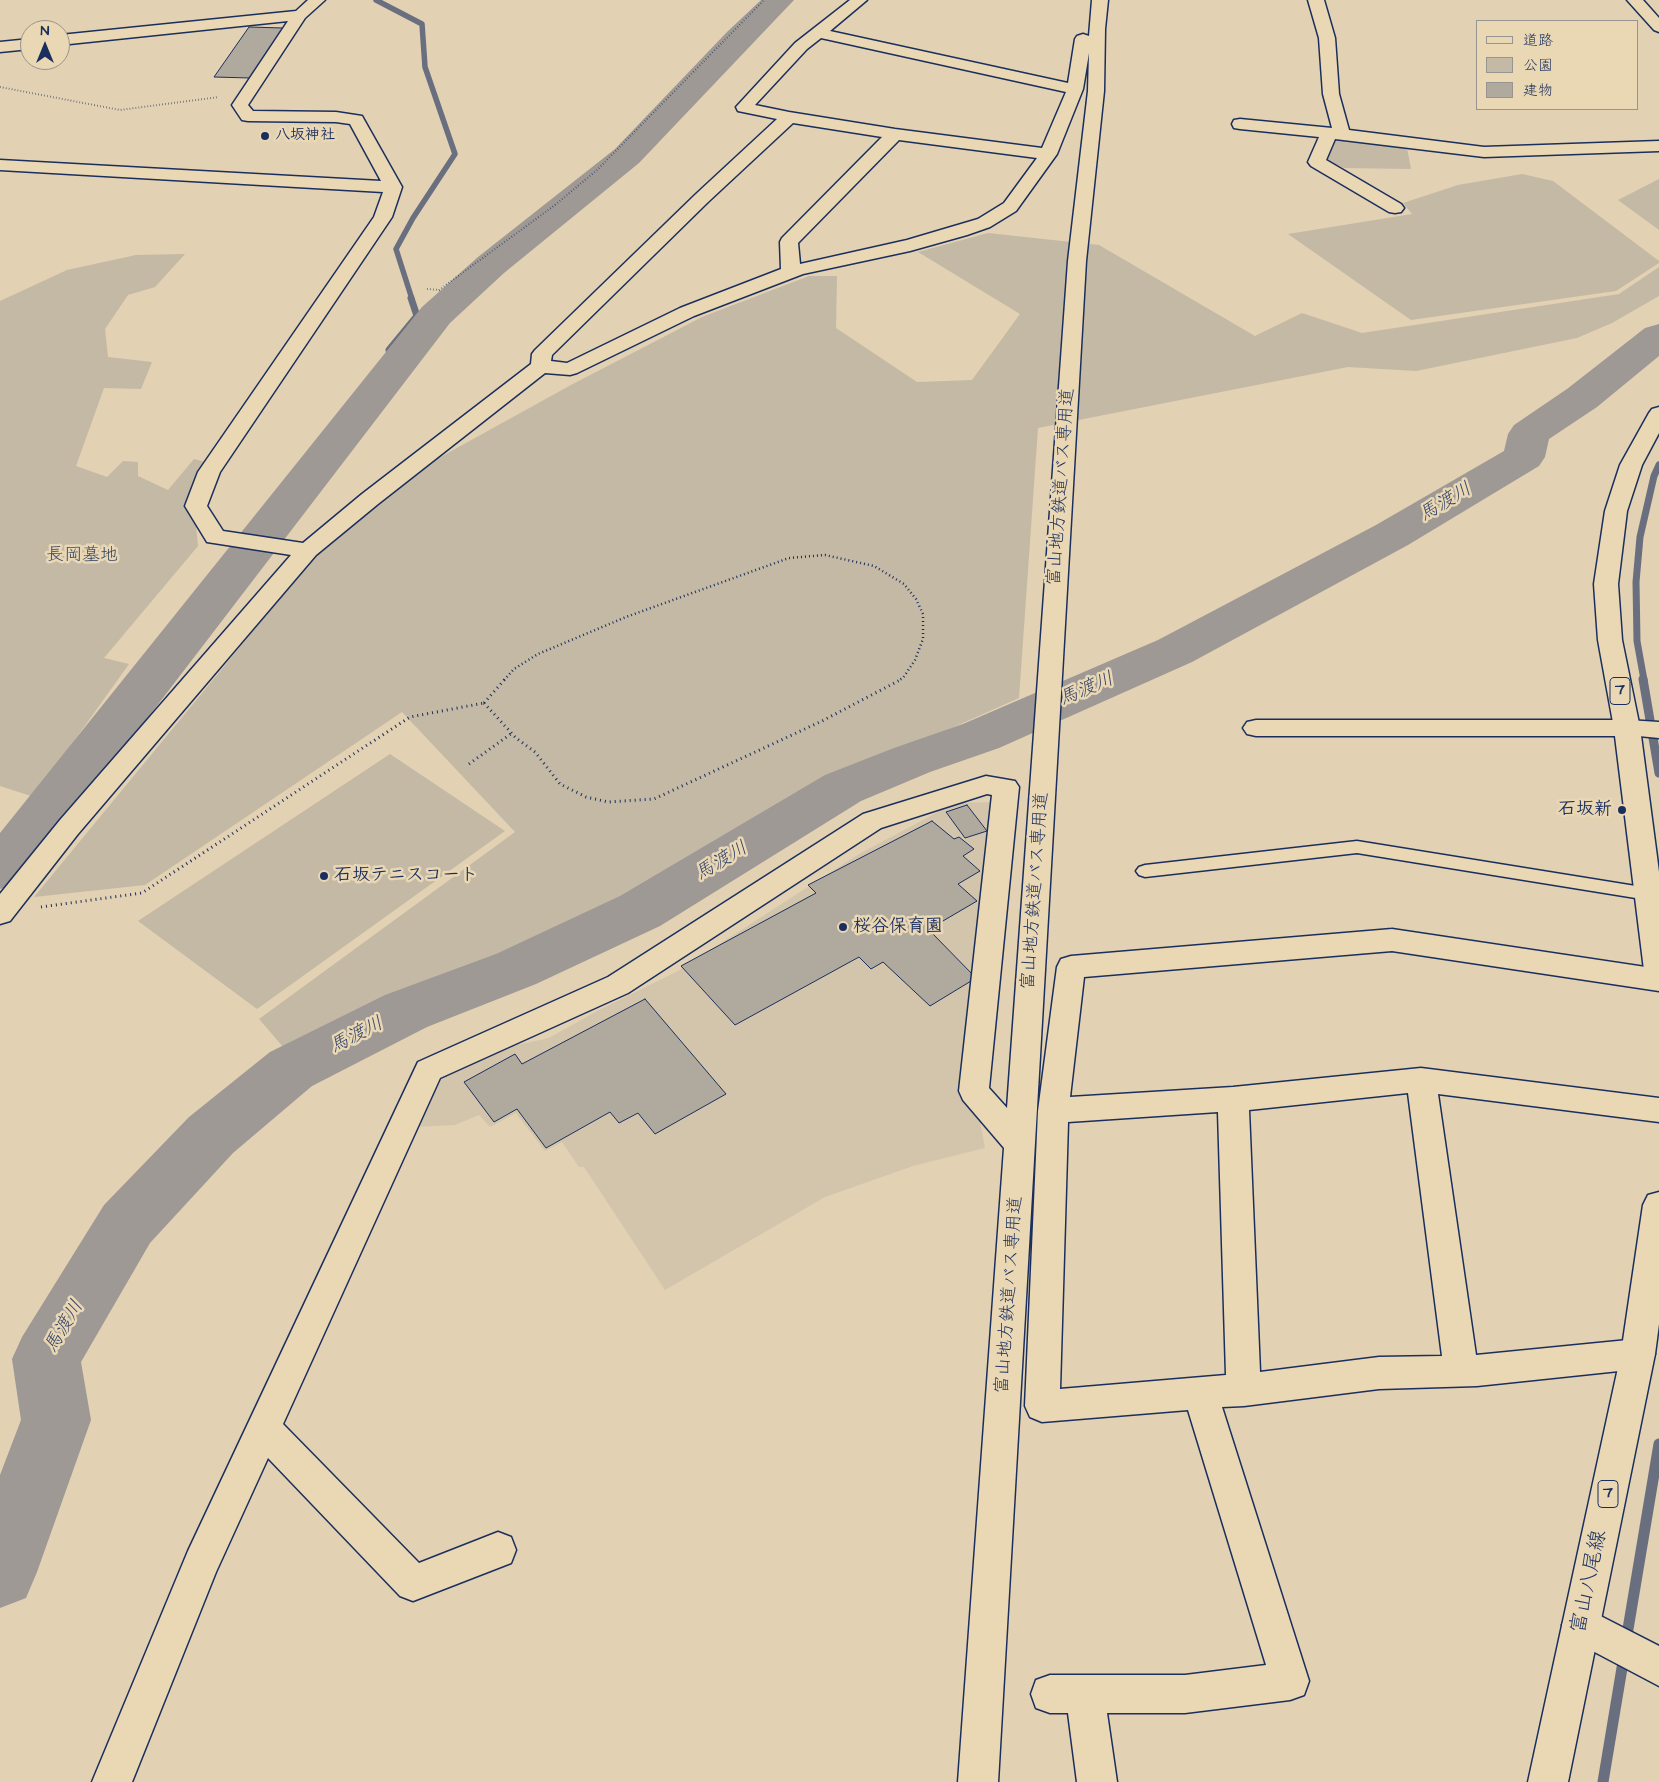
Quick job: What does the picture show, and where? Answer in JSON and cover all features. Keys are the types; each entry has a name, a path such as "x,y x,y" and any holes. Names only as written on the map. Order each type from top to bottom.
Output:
{"street":[{"path":"308,550 215,537 196,506 210,472 383,217 394,187 356,120 248,116 240,106 246,93 300,15 316,0"},
{"path":"859,0 801,46 744,107 789,117 895,134 1048,154"},
{"path":"1,914 69,827 308,550 370,499 541,366 570,369 687,312 791,272 910,245 984,223 1010,207 1048,154 1075,90 1084,31 1084,0"},
{"name":"富山地方鉄道バス専用道","path":"978,1782 1077,261 1096,91 1097,29 1100,0"},
{"path":"1316,0 1328,38 1331,94 1336,134 1318,162 1395,208"},
{"path":"1635,0 1659,27"},
{"path":"70,39 300,15"},
{"path":"818,33 1075,90"},
{"path":"0,47 20,45"},
{"path":"541,366 542,354 702,198 789,117"},
{"path":"1240,124 1275,126 1484,152 1659,146"},
{"path":"791,272 789,242 895,134"},
{"path":"0,165 394,187"},
{"name":"7","path":"1659,412 1632,465 1616,511 1606,584 1610,640 1627,728 1659,979"},
{"path":"1256,728 1627,728 1659,730"},
{"path":"112,1782 201,1564 429,1070 618,985 872,821 986,785 1006,787 974,1091 1020,1145"},
{"path":"1638,1354 1460,1370 1379,1373 1244,1390 1042,1406 1053,1111 1071,967 1392,940 1659,979"},
{"path":"1053,1111 1233,1099 1421,1080 1659,1110"},
{"path":"1421,1080 1460,1370"},
{"path":"1233,1099 1244,1390"},
{"name":"富山八尾線","path":"1548,1782 1638,1354 1659,1204"},
{"path":"1097,1782 1068,1694 1185,1694 1290,1681 1200,1393"},
{"path":"264,1428 413,1583 498,1550"},
{"path":"1581,1625 1659,1667"}],"lane":[{"path":"1145,871 1357,847 1648,894"}],"path":[{"path":"426,289 439,290 569,194 597,170 764,0"},
{"path":"0,87 120,110 246,93"},
{"path":"1,914 142,893 410,717 484,703 514,669 538,654 626,617 789,558 824,555 874,566 904,584 916,599 923,614 923,639 915,660 903,678 822,721 654,800 608,802 586,797 560,784 536,752 512,733 484,703"},
{"path":"469,764 512,733"}],"shaded area":[{"path":"992,802 974,1091 985,1148 913,1166 825,1197 665,1290 584,1167 579,1167 562,1142 545,1151 516,1113 490,1127 479,1115 455,1125 390,1128 458,1058 549,1038 597,1011 676,972 859,854 955,803"}],"green space":[{"path":"1332,138 1407,148 1411,169 1344,168 1327,160"},
{"path":"1522,174 1553,181 1659,261 1659,263 1616,291 1411,320 1288,234 1412,214 1403,203 1458,185"},
{"path":"1659,179 1659,230 1618,200"},
{"path":"988,233 1099,245 1255,336 1302,313 1362,333 1619,294 1659,267 1659,296 1612,323 1577,338 1416,371 1348,367 1038,428 1019,698 826,784 653,892 290,1055 259,1019 515,832 402,712 145,885 34,897 315,556 437,459 571,385 702,317 809,276 837,276 836,328 917,382 972,380 1020,314 918,252"},
{"name":"長岡墓地","path":"185,254 155,287 128,295 105,329 108,357 152,362 141,389 104,388 76,466 107,477 123,461 138,462 138,476 168,490 194,459 209,463 187,510 196,525 198,546 104,658 129,664 34,797 0,786 0,301 67,270 136,255"},
{"name":"石坂テニスコート","path":"390,754 505,831 257,1009 138,921"}],"building":[{"path":"249,27 283,28 250,78 214,77"},
{"path":"967,805 987,831 965,838 946,812"},
{"path":"932,821 954,839 959,837 974,849 963,856 980,871 958,884 977,901 931,928 935,932 932,933 976,978 930,1006 883,962 871,969 859,957 735,1025 681,966 816,893 808,885"},
{"path":"645,999 726,1094 655,1134 638,1113 619,1123 610,1112 546,1148 517,1109 494,1122 464,1082 515,1054 522,1064"}],"waterway":[{"path":"376,0 422,24 425,67 455,154 413,218 396,249 412,299"},
{"path":"0,869 29,835 436,315 491,265 627,156 738,39 779,0"},
{"path":"407,354 389,350 417,316 411,298"},
{"name":"馬渡川","path":"0,1572 56,1420 46,1359 127,1224 211,1135 291,1069 406,1011 516,969 640,911 843,788 912,760 981,736 1175,651 1392,535 1524,457 1529,434 1582,398 1659,336"},
{"path":"1644,680 1637,641 1636,582 1640,537 1654,476 1659,465"},
{"path":"1643,679 1659,773"},
{"path":"1626,1641 1659,1444"},
{"path":"1603,1782 1624,1656"}],"place":[{"name":"八坂神社","path":"265,136"},
{"name":"石坂新","path":"1622,810"},
{"name":"石坂テニスコート","path":"324,876"},
{"name":"桜谷保育園","path":"843,927"}]}
